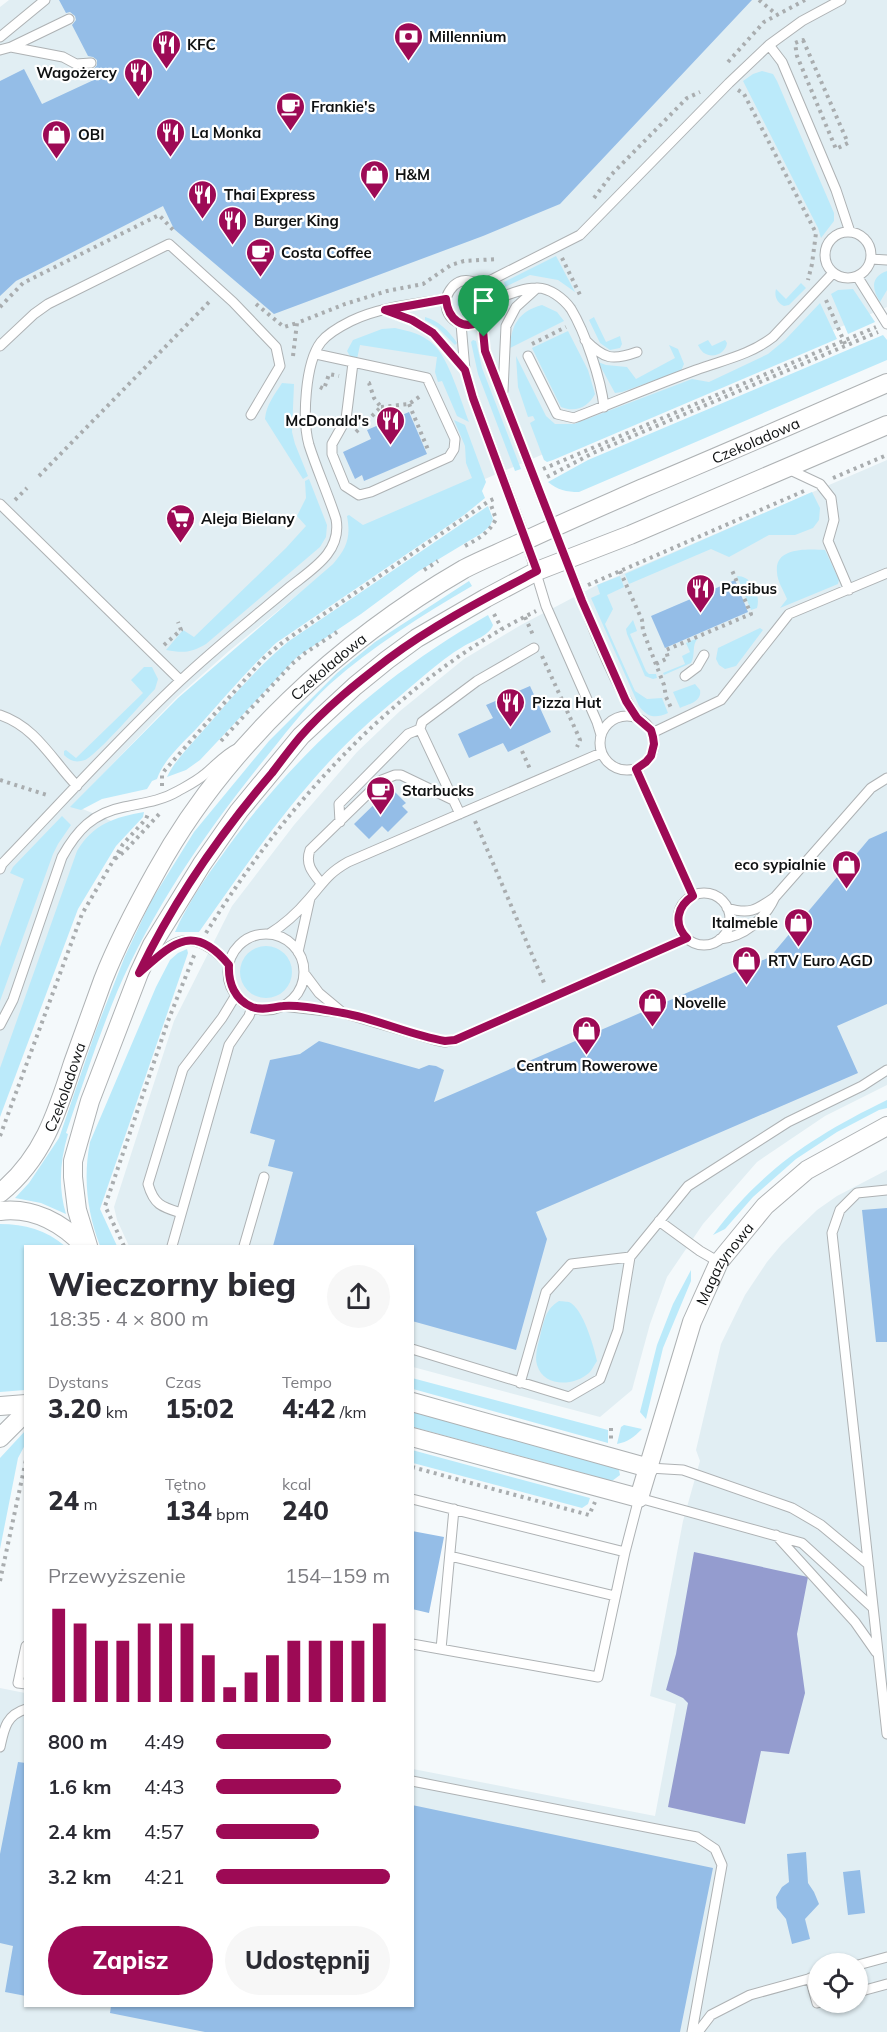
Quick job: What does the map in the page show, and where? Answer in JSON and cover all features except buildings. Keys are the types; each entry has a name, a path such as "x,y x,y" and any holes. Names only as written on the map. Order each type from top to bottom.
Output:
{"street":[{"name":"Czekoladowa","path":"0,1193 26,1167 54,1122 105,975 157,869 207,793 251,742 312,680 371,629 468,567 552,527 887,383"},
{"name":"Czekoladowa","path":"86,1245 72,1177 73,1161 90,1101 139,973 152,945 202,864 239,812 301,736 355,686 417,638 537,571 630,536 887,425"},
{"name":"Magazynowa","path":"639,1498 692,1322 719,1262 765,1206 807,1170 887,1126"},
{"path":"0,1211 21,1211 50,1220 63,1227 85,1245"},
{"path":"414,1403 649,1468"},
{"path":"0,1406 24,1404"},
{"path":"0,1438 24,1414"},
{"path":"414,1438 639,1498"}],"lane":[{"path":"0,36 45,0"},
{"path":"482,321 468,326 449,315 446,299 452,287 465,280 482,283 495,278 580,235 769,45 801,21 841,0"},
{"path":"0,50 69,19"},
{"path":"769,45 782,62 836,190 850,232"},
{"path":"11,47 63,57 76,64 91,63"},
{"path":"841,232 850,232 863,237 868,244 871,259 865,270 857,276 845,278 834,273 827,264 826,248 834,236 841,232"},
{"path":"0,346 48,304 169,244 233,302 276,347 280,366 251,415"},
{"path":"871,259 887,260"},
{"path":"528,356 557,414 574,418 698,369 743,355 761,346 773,337 834,273"},
{"path":"857,276 887,324"},
{"path":"482,283 491,301 490,308 482,321 485,351 552,527 626,701 651,733 654,744 651,756 646,762 636,769 617,769 607,762 602,753 601,735 604,728 615,718 622,716 637,718"},
{"path":"491,301 537,287 556,294 570,308 584,338 602,389 604,406"},
{"path":"503,397 506,327 516,307 537,287"},
{"path":"0,869 2,864 180,680 301,578 328,554 334,545 338,528 336,519 309,444 305,421 310,373 321,342 352,320 385,310 446,299"},
{"path":"887,309 887,324"},
{"path":"385,310 412,320 433,333 465,370"},
{"path":"461,324 465,370 473,398 537,571 546,606 601,735"},
{"path":"584,338 599,353 613,358 637,352"},
{"path":"316,354 353,363 394,369 427,378 455,439 454,449 449,457 359,495 345,486 332,454 332,444 346,419 353,363"},
{"path":"786,468 820,484 831,498 834,520 828,541 849,590"},
{"path":"0,504 180,680"},
{"path":"651,733 721,700 789,614 887,573"},
{"path":"460,814 420,729 422,722 477,681 536,647"},
{"path":"685,676 697,667 704,655"},
{"path":"0,715 16,722 38,739 77,786"},
{"path":"339,822 339,804 408,734 420,729"},
{"path":"0,1025 13,1000 62,857 73,838 85,824 108,811 148,803 176,792 203,776 228,753 251,742"},
{"path":"269,934 281,926 310,898 334,870 348,862 602,753"},
{"path":"636,769 693,896"},
{"path":"321,883 309,867 310,850 382,780 395,775 408,777 453,800"},
{"path":"727,908 746,913 756,910 775,897 871,788 887,778"},
{"path":"701,893 714,895 727,908 729,925 720,939 714,943 702,945 687,938 679,928 678,914 685,901 693,896 701,893"},
{"path":"720,939 729,938 752,926 768,911 775,897"},
{"path":"298,952 310,898"},
{"path":"269,934 286,939 298,952 304,966 304,973 300,989 289,1002 273,1009 252,1007 236,995 229,976 229,965 232,955 248,939 269,934"},
{"path":"282,1006 343,1013 435,1040 455,1040 687,938"},
{"path":"139,973 175,943 183,941 200,942 216,952 229,965"},
{"path":"304,973 319,993 343,1013"},
{"path":"182,1213 162,1207 151,1196 148,1184 183,1069 222,1018 236,995"},
{"path":"172,1245 229,1045 249,1016 252,1007"},
{"path":"414,1350 569,1397 600,1379 618,1330 630,1257 688,1186 788,1122 862,1086 887,1070"},
{"path":"244,1245 264,1177"},
{"path":"887,1191 857,1194 840,1210 832,1233 887,1734"},
{"path":"659,1221 719,1262"},
{"path":"520,1383 546,1292 571,1264 630,1257"},
{"path":"649,1468 683,1470 792,1508 821,1525 868,1564"},
{"path":"414,1644 598,1677 639,1498 802,1543 872,1607"},
{"path":"414,1499 625,1552"},
{"path":"441,1649 454,1509"},
{"path":"774,1534 855,1622 878,1655"},
{"path":"450,1556 615,1596"},
{"path":"24,1655 18,1683 24,1684"},
{"path":"0,1747 4,1725 18,1711 24,1710"},
{"path":"414,1781 697,1837 715,1849 722,1865 692,2032"},
{"path":"868,1962 887,1957"},
{"path":"698,2032 711,2015 750,1995 808,1979"},
{"path":"868,1989 887,1984"}],"path":[{"path":"759,0 776,14"},
{"path":"726,65 764,22 805,0"},
{"path":"803,40 848,143 836,148 797,56 795,43 803,40"},
{"path":"735,89 744,94 816,232 808,279 811,283"},
{"path":"588,206 612,174 671,114 687,98 703,90"},
{"path":"0,307 23,283 159,215 181,239"},
{"path":"561,252 562,259 586,306"},
{"path":"292,365 297,323 345,304 387,291 423,284 450,265 464,261 501,258"},
{"path":"39,476 212,299"},
{"path":"826,299 846,346"},
{"path":"544,479 593,453 846,346 887,324"},
{"path":"540,470 876,326"},
{"path":"320,387 324,389 329,374 343,377"},
{"path":"365,382 369,383 374,398 381,407"},
{"path":"355,433 381,407 408,404 426,393"},
{"path":"408,404 429,453"},
{"path":"578,590 887,455"},
{"path":"550,466 553,474"},
{"path":"13,503 27,488"},
{"path":"162,790 161,781 165,770 270,652 489,501 497,498"},
{"path":"459,549 486,533 493,525 496,519 491,505"},
{"path":"656,664 668,658 666,650 751,614 731,568"},
{"path":"620,571 642,621 643,631 676,721"},
{"path":"124,1245 105,1206 168,1021 200,942 226,900 282,826 331,768 384,717 445,666 502,629 546,606"},
{"path":"493,611 502,629"},
{"path":"525,617 533,636"},
{"path":"536,647 578,735 578,746 575,749"},
{"path":"522,751 530,769"},
{"path":"520,774 539,765"},
{"path":"0,780 50,795"},
{"path":"115,859 159,817 162,807"},
{"path":"470,809 547,988"},
{"path":"0,1136 82,914 123,844 146,819 150,811"},
{"path":"611,1428 611,1443"},
{"path":"414,1468 590,1515 597,1499"},
{"path":"0,1581 24,1469"}],"shaded area":[{"name":"Aleja Bielany","path":"9,0 887,0 887,307 387,521 229,651 177,697 73,805 121,825 74,905 0,1107 0,7"},
{"path":"762,71 773,74 777,81 834,213 834,221 821,238 743,81"},
{"path":"556,256 575,292 558,280 530,275 505,287 504,282"},
{"path":"887,271 887,290 880,302 875,293 874,284 881,274"},
{"path":"801,283 806,288 789,305 784,306 778,301 775,294 776,289 786,299"},
{"path":"853,289 875,322 848,334 831,294 838,290"},
{"path":"468,291 478,298 479,302 472,312 468,313 458,306 457,302 464,292"},
{"path":"820,303 837,339 553,460 547,462 544,460 530,423 535,420 533,416 528,417 518,387 516,356 546,416 555,424 574,424 692,379 709,382 768,354 785,340"},
{"path":"542,305 557,312 564,321 510,348 512,332 518,320 527,311"},
{"path":"425,317 443,327 457,343 455,345 437,327 425,320"},
{"path":"594,317 606,342 620,336 622,344 620,348 610,350 600,343 589,320"},
{"path":"395,328 421,336 430,341 439,351 454,381 469,422 457,416 442,381 438,382 435,372 437,357 360,345 357,359 350,356 347,351 353,340 382,329"},
{"path":"568,331 588,370 595,394 589,402 577,409 561,407 532,348"},
{"path":"883,335 887,340 887,360 579,492 562,490 548,482 588,460"},
{"path":"708,340 712,346 725,340 726,347 719,354 708,355 702,352 698,345"},
{"path":"476,341 482,368 521,469 515,471 478,374 471,342"},
{"path":"669,345 678,349 684,364 681,371 622,392 615,393 598,362 627,367 636,379 675,358"},
{"path":"282,383 294,384 292,432 308,476 303,479 265,419 269,404"},
{"path":"454,420 465,425 486,482 482,491 485,498 464,515 276,643 174,752 157,779 152,781 147,789 102,799 81,810 70,807 178,698 333,564 347,542 347,516 349,515 363,525 472,478 466,463 465,446"},
{"path":"887,460 887,1085 825,1116 757,1162 703,1224 667,1277 650,1324 632,1390 600,1417 414,1367 414,1245 129,1245 117,1220 114,1207 174,1021 232,906 294,825 357,752 400,711 464,659 521,625 597,585"},
{"path":"309,479 327,525 326,537 320,547 206,644 187,652 166,650 183,630 194,637 306,526 297,516 306,498 305,481"},
{"path":"812,492 820,508 819,520 813,528 795,535 769,535 729,557 711,549 629,584 625,574"},
{"path":"488,506 493,519 490,526 482,533 419,571 297,657 200,760 186,770 167,777 182,754 232,697 265,662 289,641"},
{"path":"825,550 839,580 838,584 780,608 787,599 777,575 781,558 794,551"},
{"path":"620,576 624,587 607,595 613,609 605,624 635,691 647,699 662,698 668,713 663,715 652,716 645,713 639,706 591,598 600,594 597,585"},
{"path":"737,576 751,582 758,597 757,608 751,610"},
{"path":"469,581 472,586 398,632 330,684 293,724 218,819 163,902 131,961 110,1009 66,1133 68,1134 61,1174 66,1214 41,1203 15,1198 29,1183 59,1138 96,1030 125,956 151,901 194,832 269,741 337,673 375,642"},
{"path":"488,615 493,625 488,632 454,652 389,705 361,730 310,783 263,842 199,932 175,932 195,895 236,836 263,802 320,741 382,686 451,637"},
{"path":"633,620 637,631 630,634 646,671 649,674 656,674 657,678 645,676 627,634 626,629"},
{"path":"760,628 763,630 736,666 725,669 719,665 716,659 718,648"},
{"path":"698,638 691,663 664,675 663,673 685,664 682,656 690,652 686,643"},
{"path":"144,667 152,667 158,679 155,689 91,756 79,761 66,757 64,751 66,750 76,758 143,693 131,680"},
{"path":"695,684 700,690 699,697 694,702 680,708 673,692"},
{"path":"144,812 143,817 116,846 78,909 0,1117 0,1068 77,851 90,834 106,823"},
{"path":"62,816 71,825 53,854 0,1001 0,947 24,879 10,873 13,867"},
{"path":"266,946 276,948 284,954 290,962 292,972 290,982 284,990 276,996 266,998 256,996 248,990 242,982 240,972 242,962 248,954 256,948"},
{"path":"187,949 188,953 100,1209 117,1245 100,1245 89,1208 87,1169 90,1142 156,987 170,960"},
{"path":"887,1100 887,1108 837,1132 796,1159 753,1197 725,1229 713,1235 750,1191 791,1156 836,1127"},
{"path":"887,1170 887,2032 0,2032 0,1688 24,1693 24,2007 414,2007 414,1769 655,1816 676,1704 650,1696 683,1521 700,1461 696,1450 721,1344 745,1295 782,1244 817,1210 837,1196"},
{"path":"0,1224 35,1229 64,1245 24,1245 24,1390 0,1392"},
{"path":"691,1270 691,1281 663,1348 646,1419 640,1412 657,1345 673,1304"},
{"path":"559,1301 569,1302 579,1312 587,1328 597,1361 589,1373 568,1382 546,1378 536,1361 545,1318 551,1307"},
{"path":"414,1379 608,1430 608,1443 414,1389"},
{"path":"414,1413 615,1467 619,1470 620,1475 612,1481 414,1427"},
{"path":"624,1425 642,1429 631,1439 617,1444 621,1427"},
{"path":"24,1432 24,1447 18,1458 0,1549 0,1458"},
{"path":"414,1451 590,1498 588,1504 582,1508 414,1463"},
{"path":"694,1552 808,1577 797,1634 805,1693 789,1754 761,1751 745,1824 668,1807 688,1703 666,1690 676,1654"}],"place":[{"name":"Millennium","path":"408,62"},
{"name":"KFC","path":"166,70"},
{"name":"Wagożercy","path":"138,98"},
{"name":"Frankie's","path":"290,132"},
{"name":"La Monka","path":"170,158"},
{"name":"OBI","path":"57,160"},
{"name":"H&M","path":"374,200"},
{"name":"Thai Express","path":"203,220"},
{"name":"Burger King","path":"233,246"},
{"name":"Costa Coffee","path":"260,278"},
{"name":"McDonald's","path":"390,446"},
{"name":"Aleja Bielany","path":"180,544"},
{"name":"Pasibus","path":"700,614"},
{"name":"Pizza Hut","path":"511,728"},
{"name":"Starbucks","path":"381,816"},
{"name":"eco sypialnie","path":"847,890"},
{"name":"Italmeble","path":"799,948"},
{"name":"RTV Euro AGD","path":"747,986"},
{"name":"Novelle","path":"653,1028"},
{"name":"Centrum Rowerowe","path":"587,1056"}],"route":[{"path":"446,299 446,308 454,320 468,326 482,321 484,337 485,351 582,601 626,701 637,718 651,730 654,744 651,756 636,769 693,896 685,901 678,914 679,928 687,938 455,1040 445,1041 343,1013 302,1007 282,1006 262,1009 252,1007 236,995 231,986 229,965 200,942 175,943 139,973 152,945 202,864 239,812 301,736 355,686 417,638 537,571 473,398 465,370 433,333 412,320 385,310 446,299"}]}
